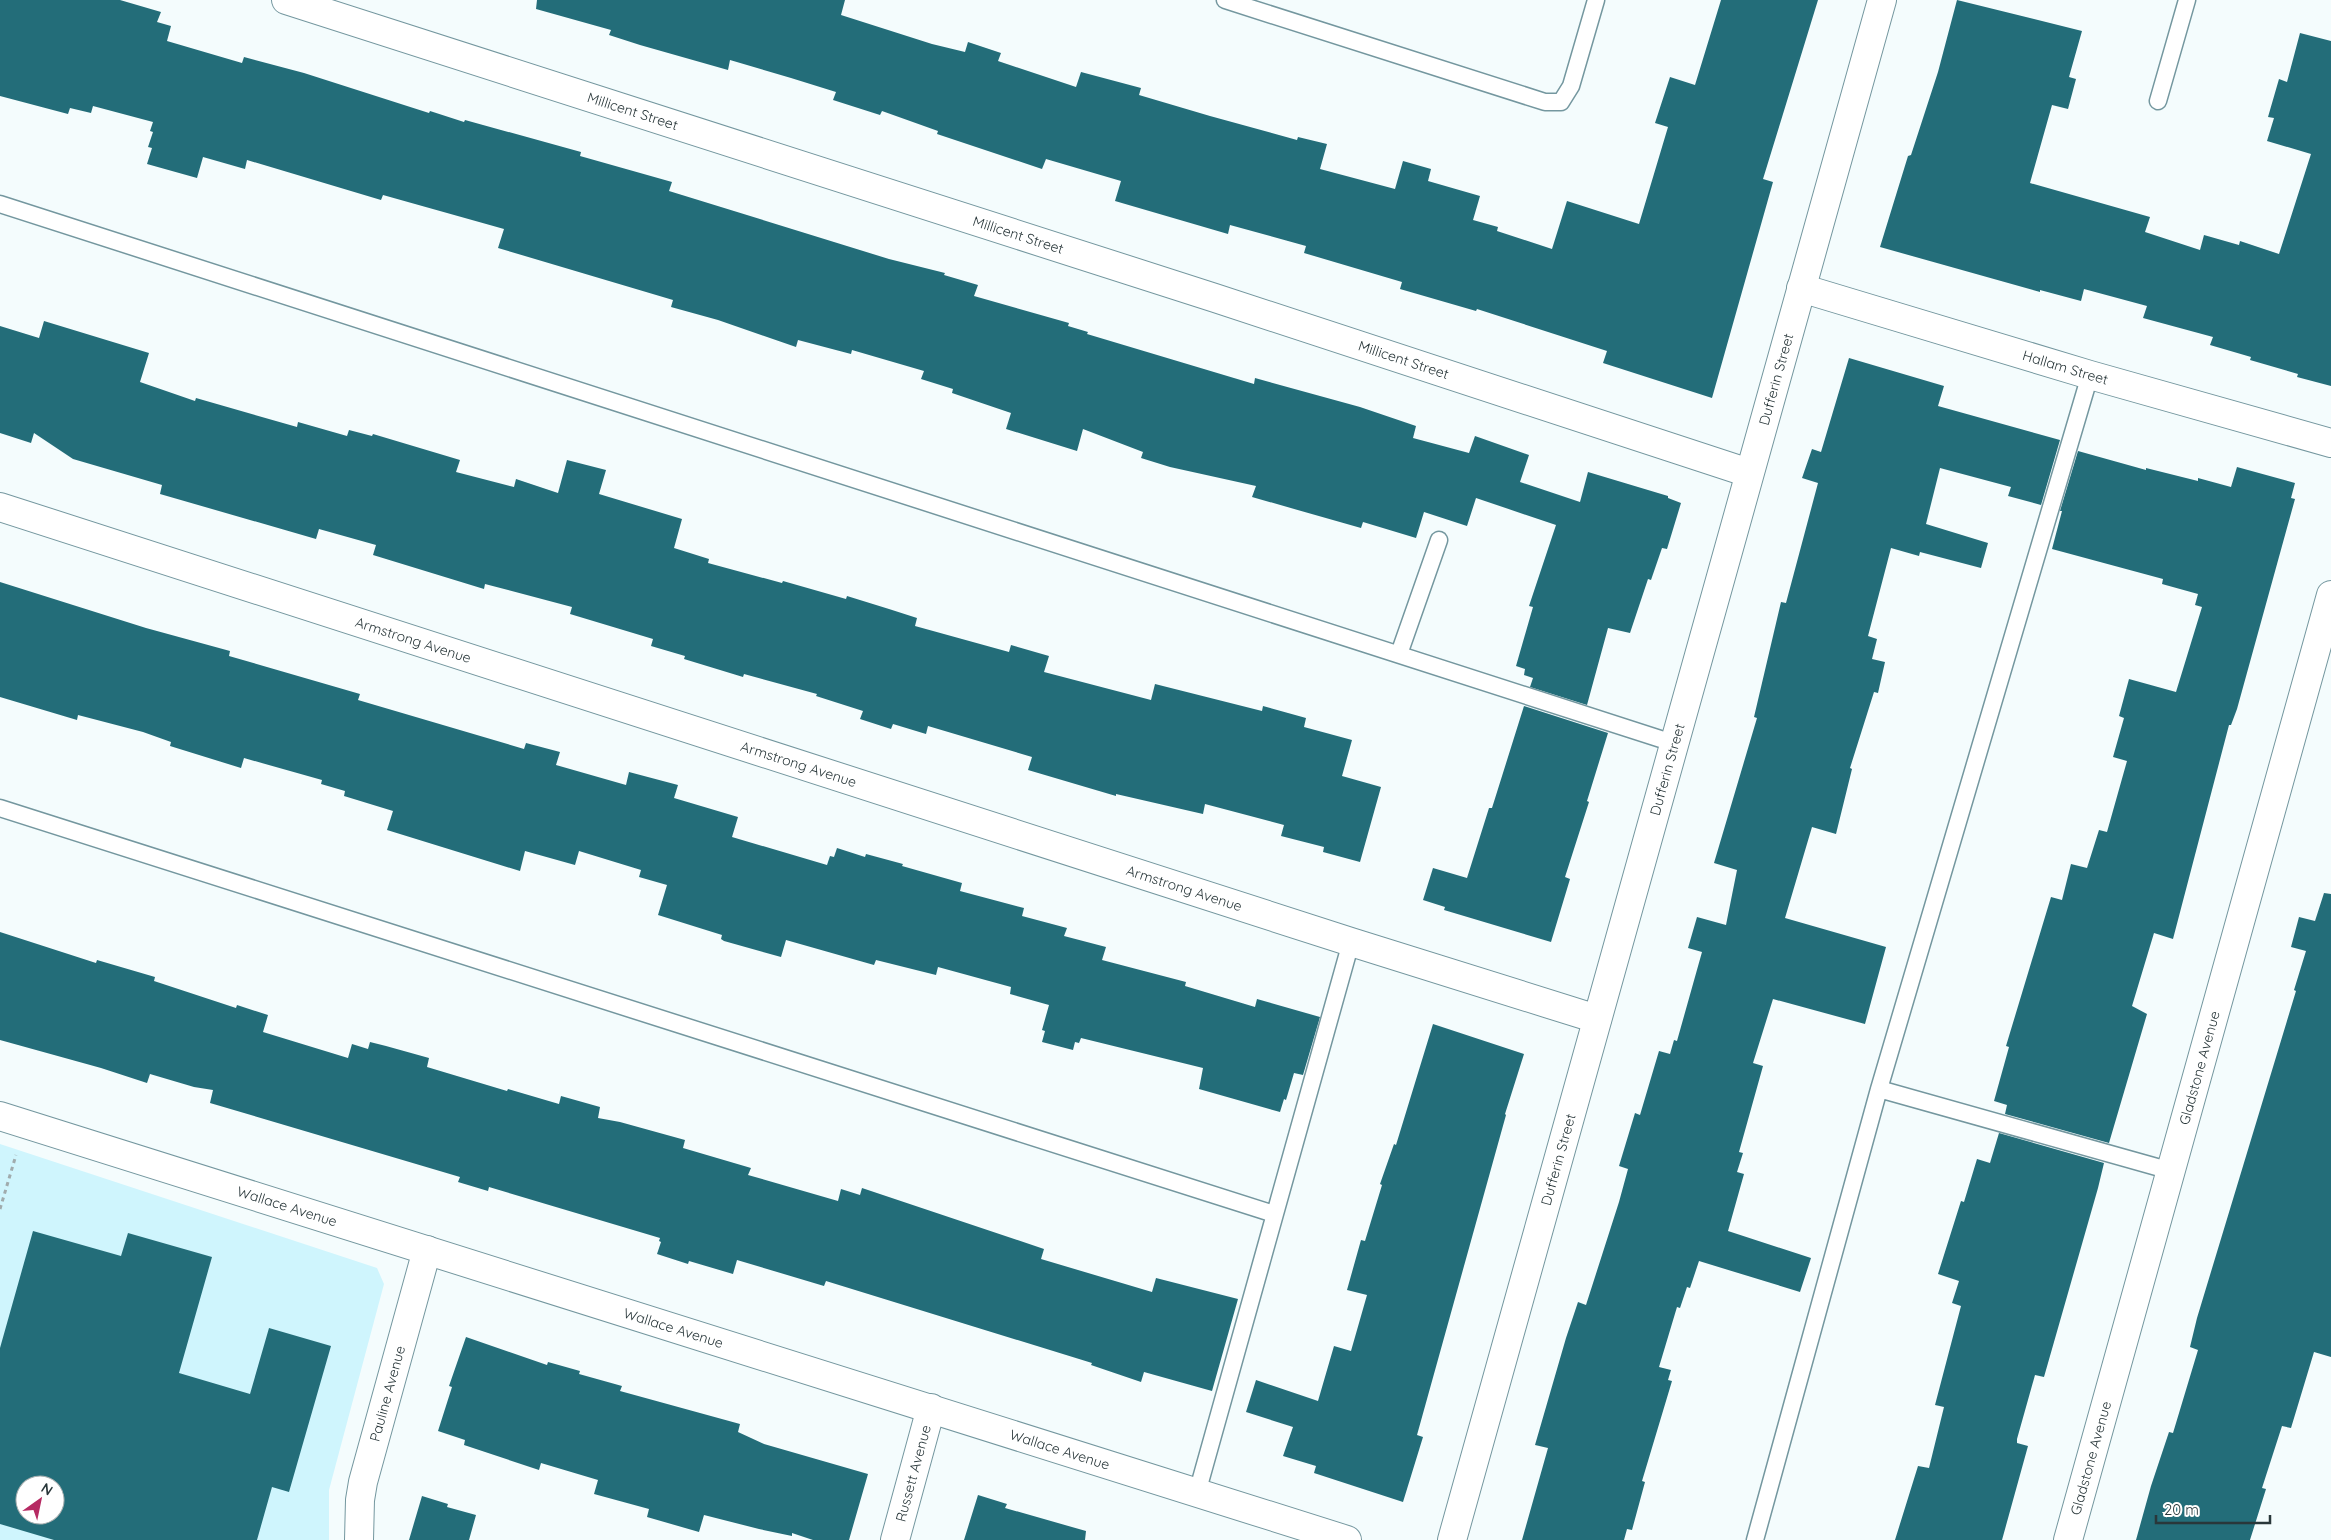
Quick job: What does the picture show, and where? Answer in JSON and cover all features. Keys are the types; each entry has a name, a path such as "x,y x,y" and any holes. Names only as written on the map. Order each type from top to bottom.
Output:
{"street":[{"name":"Millicent Street","path":"286,0 1196,292 1749,473"},
{"name":"Dufferin Street","path":"1452,1540 1882,0"},
{"name":"Hallam Street","path":"1801,288 2090,375 2331,443"},
{"name":"Armstrong Avenue","path":"0,507 1351,942 1598,1019"},
{"name":"Gladstone Avenue","path":"2068,1540 2331,595"},
{"name":"Wallace Avenue","path":"0,1116 1347,1540"},
{"name":"Pauline Avenue","path":"359,1540 360,1500 364,1482 427,1250"},
{"name":"Russett Avenue","path":"895,1540 930,1408"}],"lane":[{"path":"1226,0 1545,102 1561,102 1571,86 1596,0"},
{"path":"2158,101 2187,0"},
{"path":"0,204 1673,743"},
{"path":"1755,1540 1880,1089 2090,375"},
{"path":"1399,654 1440,540"},
{"path":"0,808 1274,1214"},
{"path":"1197,1494 1351,942"},
{"path":"1880,1089 2171,1171"}],"path":[{"path":"0,1209 18,1147"}],"shaded area":[{"path":"0,1144 377,1268 384,1284 329,1490 329,1540 0,1540"}],"building":[{"path":"0,0 120,0 161,12 157,22 171,26 167,41 242,63 244,57 304,73 429,113 430,111 464,122 465,120 581,152 580,156 672,182 669,191 889,259 945,273 944,275 978,285 974,296 1069,323 1068,326 1088,332 1087,334 1254,384 1255,378 1360,407 1416,426 1413,438 1469,453 1475,436 1529,455 1520,482 1580,502 1588,472 1668,496 1668,498 1681,503 1667,549 1662,548 1651,580 1648,579 1630,633 1608,628 1587,705 1530,687 1533,678 1524,675 1525,669 1516,666 1533,607 1529,606 1556,525 1476,498 1467,526 1424,512 1416,538 1363,522 1361,528 1252,497 1256,486 1170,467 1141,458 1143,452 1083,429 1077,451 1006,429 1011,413 952,393 953,389 921,379 924,371 852,350 851,354 798,340 796,347 718,320 671,307 673,300 498,248 504,229 383,195 381,200 247,160 245,169 203,157 197,178 147,164 152,148 148,147 153,132 150,131 153,122 93,106 91,113 70,108 68,114 0,96"},
{"path":"537,0 845,0 841,15 932,44 965,52 968,42 1001,53 998,61 1076,87 1081,72 1141,88 1139,95 1210,116 1297,140 1298,137 1327,144 1320,169 1395,189 1403,161 1431,169 1428,181 1480,196 1473,220 1498,227 1497,231 1552,249 1567,201 1639,224 1668,127 1655,123 1670,77 1695,85 1721,0 1818,0 1763,179 1773,182 1712,398 1603,363 1607,351 1477,309 1476,311 1400,289 1402,282 1304,253 1306,246 1230,225 1228,234 1115,201 1121,181 1046,159 1042,169 937,134 938,131 882,111 880,115 833,100 836,92 730,60 728,70 640,45 609,35 611,30 536,9"},
{"path":"1957,0 2082,31 2069,77 2076,79 2068,109 2052,105 2030,183 2150,217 2145,232 2200,250 2204,235 2239,245 2240,241 2279,254 2311,154 2267,141 2274,118 2268,117 2279,79 2287,82 2300,33 2331,41 2331,386 2297,377 2298,374 2250,360 2251,357 2210,345 2213,337 2143,318 2147,306 2084,289 2081,301 2040,290 2040,292 1880,247 1908,156 1911,155 1938,72"},
{"path":"44,321 149,353 140,382 195,401 196,398 297,427 298,422 347,436 349,430 372,436 373,434 460,460 456,472 514,487 516,479 558,493 567,460 606,470 599,494 682,519 674,548 709,559 708,563 782,583 783,581 846,599 847,596 917,618 915,626 1009,652 1011,645 1049,656 1044,672 1151,700 1155,684 1262,711 1263,706 1306,718 1304,727 1352,740 1342,776 1381,787 1360,862 1323,852 1324,847 1281,836 1284,825 1205,804 1203,814 1116,794 1116,796 1028,770 1032,757 928,726 926,734 893,724 891,729 860,719 863,711 816,696 817,694 744,674 743,677 684,659 685,656 651,646 653,639 570,614 572,607 485,584 484,589 373,555 376,545 319,529 316,539 160,494 162,485 73,459 34,433 31,443 0,433 0,326 39,338"},
{"path":"1849,358 1944,386 1938,406 2060,440 2041,505 2008,496 2011,487 1940,468 1926,524 1988,543 1981,568 1920,552 1919,556 1891,548 1868,636 1877,639 1872,659 1885,662 1878,693 1874,692 1850,768 1852,769 1836,834 1812,827 1785,918 1886,947 1865,1024 1773,999 1753,1063 1763,1066 1739,1152 1743,1153 1737,1172 1744,1174 1728,1231 1811,1258 1800,1292 1699,1261 1690,1288 1687,1287 1680,1308 1677,1307 1659,1367 1671,1370 1668,1380 1672,1381 1642,1481 1645,1482 1632,1530 1627,1529 1624,1540 1522,1540 1548,1448 1535,1445 1566,1338 1578,1302 1586,1305 1619,1202 1628,1169 1619,1166 1635,1113 1640,1115 1659,1051 1670,1054 1674,1040 1677,1041 1702,952 1688,948 1697,917 1726,925 1737,870 1714,863 1757,718 1754,717 1781,602 1786,603 1818,483 1802,478 1812,449 1821,452"},
{"path":"2078,451 2146,470 2146,468 2198,481 2198,478 2231,487 2237,467 2295,483 2291,498 2295,499 2237,709 2231,725 2229,725 2173,939 2154,933 2132,1006 2147,1014 2109,1143 2005,1114 2007,1105 1994,1101 2009,1047 2006,1046 2051,897 2062,900 2071,864 2087,868 2099,830 2107,832 2127,761 2113,757 2124,718 2119,716 2129,679 2176,692 2202,607 2195,605 2198,594 2162,584 2163,579 2052,549 2062,511 2060,511"},
{"path":"0,582 146,628 230,651 229,656 360,694 358,700 524,749 526,743 560,752 556,765 626,785 629,772 678,785 674,798 738,817 732,837 827,865 830,856 834,857 837,848 865,857 866,854 903,864 902,866 962,883 960,891 1024,908 1022,916 1067,928 1064,936 1106,947 1102,960 1186,982 1185,986 1255,1007 1257,999 1320,1017 1303,1075 1294,1073 1286,1100 1284,1099 1280,1112 1199,1089 1203,1068 1081,1038 1079,1043 1075,1042 1073,1050 1042,1042 1045,1031 1042,1030 1049,1005 1010,994 1011,987 938,967 936,975 876,960 874,965 786,940 781,957 724,941 721,939 722,935 658,915 667,885 639,877 641,870 579,851 575,865 525,851 520,871 387,830 393,811 344,796 345,791 321,784 322,780 244,758 241,768 170,746 171,742 143,732 78,715 77,720 0,697"},
{"path":"1524,706 1608,733 1587,801 1589,802 1565,877 1570,879 1551,942 1444,910 1445,907 1423,900 1433,868 1467,878 1489,808 1492,808"},
{"path":"2324,893 2331,894 2331,1357 2314,1352 2291,1428 2282,1426 2262,1488 2266,1489 2250,1540 2136,1540 2151,1486 2169,1432 2173,1433 2198,1350 2190,1347 2197,1318 2296,991 2294,990 2306,951 2291,947 2299,917 2315,921"},
{"path":"0,932 96,963 97,960 155,977 154,981 236,1008 237,1005 268,1015 263,1032 348,1058 352,1044 368,1049 370,1042 386,1046 429,1058 427,1067 507,1091 508,1089 559,1104 561,1096 600,1107 598,1118 620,1122 685,1140 683,1148 751,1168 748,1175 838,1201 841,1189 860,1195 862,1188 1044,1249 1041,1259 1152,1292 1156,1278 1238,1299 1212,1391 1144,1372 1141,1382 1091,1365 1092,1363 826,1281 824,1286 737,1260 733,1274 689,1261 688,1264 657,1254 661,1242 659,1241 660,1238 489,1187 488,1191 458,1182 460,1177 210,1103 213,1090 194,1087 150,1074 147,1083 0,1040"},
{"path":"1433,1024 1524,1054 1505,1114 1417,1435 1423,1437 1403,1502 1314,1473 1316,1466 1283,1456 1293,1427 1246,1412 1256,1380 1318,1401 1334,1346 1351,1351 1367,1295 1347,1290 1361,1240 1365,1241 1382,1185 1380,1184 1394,1144 1396,1145"},
{"path":"1999,1133 2104,1163 2098,1188 2044,1377 2035,1375 2017,1439 2017,1443 2028,1446 2002,1540 1895,1540 1918,1466 1929,1468 1944,1407 1935,1405 1961,1306 1952,1303 1959,1281 1938,1274 1961,1201 1964,1202 1977,1159 1990,1163"},
{"path":"33,1231 121,1256 128,1233 212,1257 179,1373 250,1394 269,1328 331,1346 289,1492 272,1487 257,1540 54,1540 0,1524 0,1348"},
{"path":"466,1337 547,1365 548,1362 580,1371 579,1374 622,1386 620,1391 740,1424 738,1432 764,1444 868,1474 849,1540 813,1540 792,1533 792,1536 704,1515 699,1532 647,1517 649,1509 594,1494 598,1480 541,1463 539,1470 464,1445 465,1440 438,1431 452,1387 449,1386"},
{"path":"978,1495 1007,1504 1005,1508 1086,1531 1085,1540 964,1540"},
{"path":"422,1496 448,1504 447,1507 476,1515 469,1540 409,1540"}]}
